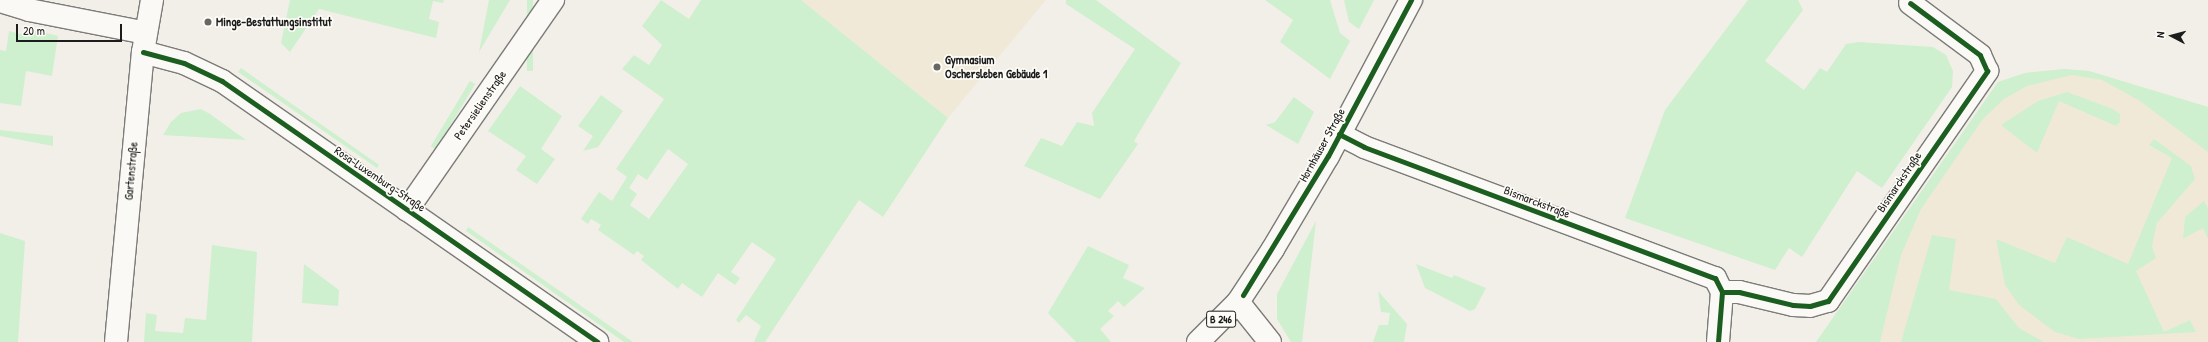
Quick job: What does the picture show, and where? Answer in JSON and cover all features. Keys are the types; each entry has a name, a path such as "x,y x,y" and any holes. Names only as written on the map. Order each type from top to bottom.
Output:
{"street":[{"name":"Gartenstraße","path":"116,342 144,43 152,0"},
{"name":"Petersielienstraße","path":"407,210 553,0"},
{"name":"Hornhäuser Straße","path":"1198,342 1238,302 1273,250 1339,134 1411,0"},
{"name":"Rosa-Luxemburg-Straße","path":"0,1 144,43 222,81 597,342"},
{"name":"Bismarckstraße","path":"1339,134 1369,149 1689,267 1715,278 1722,292 1739,292 1793,305 1828,301 1987,71 1980,55 1910,2"},
{"path":"1718,342 1722,292"},
{"path":"1238,302 1270,342"}],"shaded area":[{"name":"Gymnasium Oschersleben Gebäude 1","path":"801,0 1046,0 948,118"},
{"path":"2064,69 2089,71 2208,107 2208,342 1816,342 1998,82 2025,73"}],"green space":[{"path":"290,0 444,0 443,3 433,1 429,19 439,22 436,38 319,9 290,52 281,43"},
{"path":"489,0 510,0 479,52"},
{"path":"527,0 533,0 533,71 527,71"},
{"path":"661,0 689,19 701,0 801,0 948,118 883,217 859,200 765,342 754,342 761,326 746,315 739,323 736,320 776,259 752,242 731,272 740,278 735,285 718,273 702,297 682,283 678,289 641,260 644,256 637,251 634,255 598,230 601,225 591,219 588,224 581,219 599,192 612,201 627,177 616,169 664,99 622,69 634,55 649,65 662,45 642,26","holes":["668,149 688,164 649,219 630,205 637,194 629,188 638,174 647,180"]},
{"path":"1066,0 1096,0 1181,63 1134,141 1138,144 1100,199 1024,166 1041,138 1062,146 1077,122 1094,126 1092,113 1135,49 1066,4"},
{"path":"1265,0 1330,0 1340,33 1350,41 1330,79 1280,42 1293,20"},
{"path":"1344,0 1374,0 1359,29 1349,22"},
{"path":"1748,0 1798,0 1803,10 1765,61 1804,90 1820,68 1827,72 1846,44 1858,42 1933,47 1946,55 1953,71 1952,87 1882,188 1857,171 1802,257 1789,248 1775,270 1625,218 1665,110"},
{"path":"30,29 58,36 52,76 26,71 21,106 0,103 0,50 6,51 9,31 28,36"},
{"path":"241,68 379,165 377,168 238,72"},
{"path":"2064,69 2089,71 2208,107 2208,152 2140,101 2102,80 2072,75 2027,86 2004,99 1983,119 1921,209 1901,255 1880,342 1816,342 1998,82 2025,73"},
{"path":"470,81 475,84 436,149 431,146"},
{"path":"520,86 562,116 541,149 555,159 537,184 516,170 526,156 488,131"},
{"path":"2067,92 2113,109 2120,114 2120,122 2116,126 2059,101 2037,153 2001,125 2038,101"},
{"path":"601,95 623,111 598,147 583,151 593,136 578,126"},
{"path":"1294,97 1314,112 1298,144 1266,125 1275,122"},
{"path":"201,109 246,140 163,135 171,122 181,113"},
{"path":"0,130 53,136 53,146 0,136"},
{"path":"2154,139 2191,166 2195,179 2157,223 2152,246 2156,258 2136,271 2164,332 2190,320 2196,332 2079,339 2055,332 2019,305 2005,285 1996,239 2055,263 2067,237 2128,264 2172,158 2149,145"},
{"path":"2204,201 2208,208 2208,239 2203,228 2183,239 2185,217"},
{"path":"1316,221 1302,342 1291,342 1277,319 1277,294"},
{"path":"468,227 633,342 624,342 466,231"},
{"path":"0,233 25,241 18,342 0,342"},
{"path":"1932,235 1956,239 1949,290 1996,299 2019,328 2044,342 1901,342"},
{"path":"212,245 257,252 252,342 144,342 146,313 157,315 155,331 183,333 185,318 206,320"},
{"path":"1088,246 1129,265 1123,278 1145,288 1124,307 1118,301 1108,311 1114,316 1100,329 1111,342 1076,342 1048,313"},
{"path":"304,264 339,290 338,306 302,303"},
{"path":"1416,264 1452,278 1454,275 1486,288 1475,309 1470,311 1425,288"},
{"path":"1378,291 1407,324 1404,342 1373,342 1379,325 1388,325 1390,313 1381,312"}],"cycle path":[{"path":"1243,295 1328,156 1411,0"},
{"path":"1722,292 1739,292 1793,305 1810,306 1828,301 1987,71 1980,55 1910,3"},
{"path":"143,52 184,63 222,81 597,342"},
{"path":"1339,134 1364,147 1715,278 1722,292 1718,342"}],"place":[{"name":"Minge-Bestattungsinstitut","path":"208,22"},
{"name":"Gymnasium Oschersleben Gebäude 1","path":"937,67"}]}
